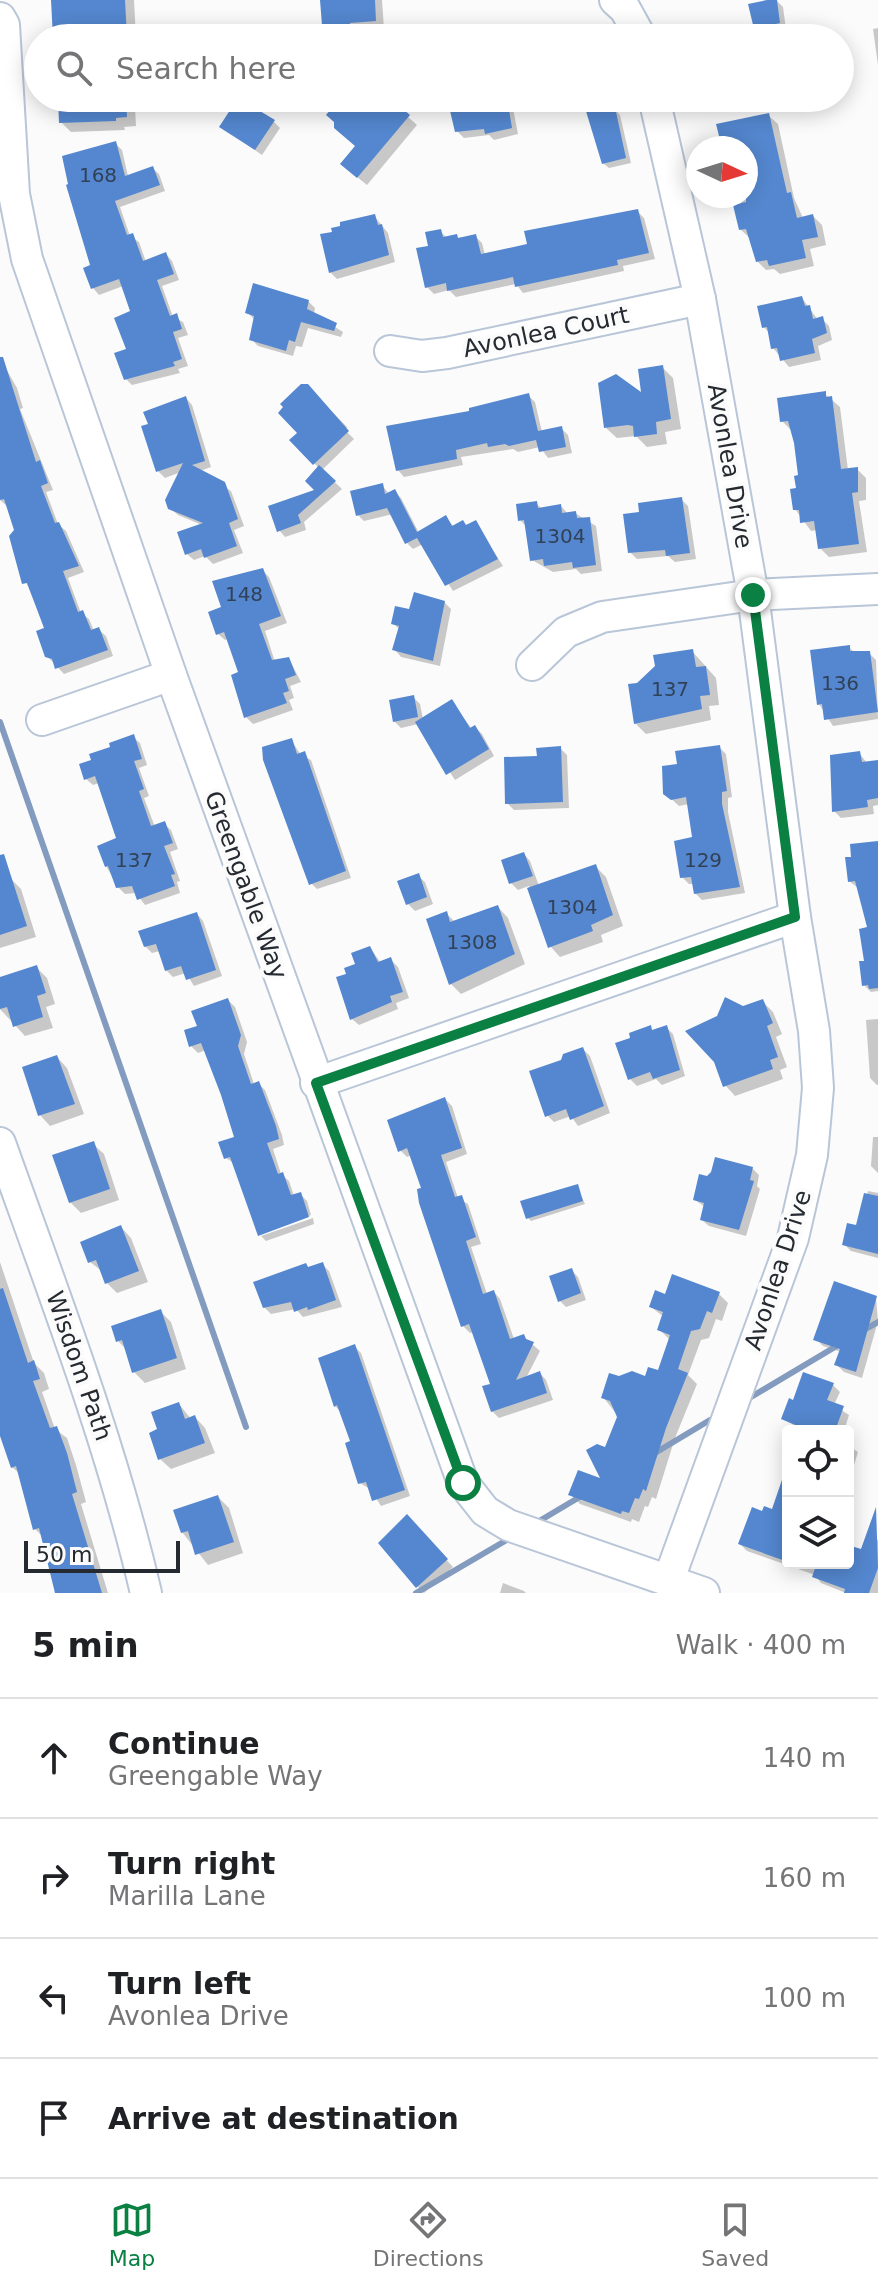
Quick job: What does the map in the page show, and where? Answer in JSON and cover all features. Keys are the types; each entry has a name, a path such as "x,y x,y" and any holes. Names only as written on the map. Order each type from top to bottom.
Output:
{"street":[{"path":"615,0 625,9 633,24"},
{"name":"Greengable Way","path":"0,18 4,25 14,194 27,259 316,1083 463,1483 485,1511 508,1525 704,1593"},
{"name":"Avonlea Drive","path":"657,112 700,299 753,595 795,917 814,1031 818,1088 807,1186 793,1238 669,1579"},
{"name":"Avonlea Court","path":"390,351 422,356 447,353 700,299"},
{"path":"532,665 566,632 602,617 753,595 878,589"},
{"path":"42,720 171,675"},
{"path":"316,1083 795,917"},
{"name":"Wisdom Path","path":"0,1143 99,1421 128,1515 146,1593"}],"building":[{"path":"51,0 125,0 126,24 52,24"},
{"path":"320,0 375,0 376,21 322,24"},
{"path":"777,0 780,23 753,24 748,4"},
{"path":"59,112 127,112 127,117 116,118 116,121 59,123"},
{"path":"229,112 262,112 275,120 255,150 219,127"},
{"path":"328,112 406,112 410,115 357,178 340,164 355,146 334,128 334,122 326,115"},
{"path":"450,112 509,112 512,128 485,134 484,129 455,132"},
{"path":"586,112 616,112 626,158 602,164"},
{"path":"769,113 787,193 791,192 797,218 813,214 818,237 802,240 806,258 769,266 767,260 756,262 746,229 739,230 734,208 758,208 758,136 719,136 716,124"},
{"path":"116,141 125,176 153,166 160,185 115,201 127,235 133,233 143,261 166,252 174,274 157,280 170,316 177,313 182,329 173,332 182,359 173,362 175,366 124,380 114,353 126,349 114,318 130,311 119,279 91,289 83,268 90,265 66,185 62,156"},
{"path":"638,209 649,253 617,260 618,265 515,287 513,277 447,291 446,283 425,288 416,248 428,246 425,232 441,229 443,237 457,234 458,238 476,234 481,254 527,244 524,231"},
{"path":"375,214 378,225 382,224 389,255 329,273 320,234 332,232 331,228 340,226 340,222"},
{"path":"253,283 309,300 307,309 337,323 334,331 301,322 295,342 289,340 286,351 249,340 254,316 245,313"},
{"path":"802,296 805,306 810,305 813,319 823,316 827,333 812,339 815,353 780,361 777,348 771,349 767,327 762,328 757,306"},
{"path":"0,357 3,357 36,462 40,460 48,483 41,486 55,523 59,522 79,566 63,571 78,612 83,610 91,630 99,627 108,650 55,669 52,659 45,657 36,631 44,628 27,583 22,584 9,536 14,530 4,499 0,500"},
{"path":"663,365 671,419 656,422 657,434 634,437 633,426 628,425 604,428 598,383 616,374 641,392 638,369"},
{"path":"301,384 308,384 349,431 313,465 289,440 297,433 278,413 283,407 280,404"},
{"path":"826,391 826,397 832,396 841,469 858,467 858,492 852,493 859,544 818,549 814,521 800,523 799,510 793,510 790,489 796,488 794,476 798,475 794,443 788,421 780,422 777,398"},
{"path":"529,393 538,431 562,426 566,447 539,452 536,440 509,446 488,447 487,443 456,450 457,459 396,471 386,426 469,411 469,408"},
{"path":"186,396 205,461 192,465 225,482 238,519 229,523 237,546 204,558 201,549 185,555 177,532 203,523 168,509 165,500 183,463 156,472 141,426 148,424 143,412"},
{"path":"319,465 336,481 298,515 301,523 277,532 268,506 314,490 305,481"},
{"path":"383,483 385,494 395,489 417,532 446,515 452,526 463,520 466,525 476,520 498,559 445,586 417,538 405,544 387,508 356,516 350,491"},
{"path":"682,497 690,553 666,556 665,550 628,553 623,514 639,512 638,503"},
{"path":"537,501 538,508 561,504 562,513 576,511 577,518 590,517 596,565 573,568 572,562 544,566 543,559 530,561 524,520 518,521 516,504"},
{"path":"263,568 281,616 259,624 272,660 289,657 296,675 285,679 289,691 283,693 287,703 244,718 231,675 238,672 224,632 216,635 208,612 221,607 212,581"},
{"path":"414,592 445,601 433,661 392,650 399,626 391,624 395,606 409,609"},
{"path":"850,645 850,651 870,651 878,712 824,720 822,704 817,705 810,650"},
{"path":"693,649 696,667 706,666 710,695 700,696 702,709 634,724 628,684 637,683 655,666 653,655"},
{"path":"414,695 418,717 393,722 389,700"},
{"path":"452,699 470,728 475,725 489,749 446,775 415,722"},
{"path":"134,734 142,759 134,761 144,789 139,791 151,826 165,821 173,843 164,846 175,874 171,875 175,886 137,900 132,886 116,888 108,866 105,867 97,846 116,838 95,776 84,780 79,764 91,760 89,754 110,747 109,743"},
{"path":"292,738 297,754 305,751 346,871 309,885 263,760 262,747"},
{"path":"720,745 727,791 722,792 722,804 740,887 694,894 691,877 680,878 674,841 692,837 686,797 671,800 663,794 662,766 677,764 675,751"},
{"path":"561,746 563,802 505,804 504,757 537,756 536,748"},
{"path":"860,751 862,762 878,760 878,798 867,800 868,807 832,812 830,755"},
{"path":"878,841 878,988 869,989 868,985 862,986 859,961 864,961 859,929 867,927 855,881 848,882 845,857 851,857 850,844"},
{"path":"524,852 533,876 509,884 501,860"},
{"path":"4,854 27,926 0,935 0,855"},
{"path":"596,864 613,915 591,925 593,931 548,948 527,888"},
{"path":"419,873 427,897 406,905 397,881"},
{"path":"498,905 515,954 449,985 426,919 447,911 450,922"},
{"path":"197,912 216,970 186,980 181,966 165,971 156,944 144,947 138,931"},
{"path":"370,946 378,962 391,957 403,992 390,996 392,1002 350,1020 336,977 346,974 344,968 355,964 351,953"},
{"path":"37,965 46,993 37,996 43,1017 13,1027 7,1007 0,1009 0,977"},
{"path":"725,997 743,1006 763,999 773,1023 767,1026 778,1057 770,1060 773,1069 723,1087 714,1062 685,1031 717,1016"},
{"path":"228,998 241,1035 238,1046 251,1084 259,1081 276,1126 279,1139 267,1143 278,1174 283,1172 291,1195 301,1192 309,1217 258,1236 230,1157 224,1159 218,1142 234,1137 221,1095 201,1043 189,1047 184,1030 197,1026 191,1011"},
{"path":"651,1025 652,1030 667,1025 680,1070 653,1079 650,1072 628,1080 615,1043 630,1038 629,1033"},
{"path":"583,1047 604,1106 570,1120 566,1109 545,1117 529,1071 561,1060 563,1054"},
{"path":"57,1055 75,1104 38,1116 22,1067"},
{"path":"445,1097 462,1148 441,1155 455,1197 462,1195 476,1237 466,1241 483,1294 494,1290 510,1339 524,1334 526,1339 534,1342 516,1380 540,1371 547,1393 491,1412 482,1386 490,1384 469,1324 461,1327 419,1203 417,1189 421,1188 407,1148 398,1152 387,1120"},
{"path":"94,1141 110,1189 69,1203 52,1155"},
{"path":"715,1157 753,1167 750,1180 754,1181 739,1230 700,1220 704,1203 693,1200 699,1174 707,1176 711,1172"},
{"path":"578,1184 583,1201 526,1219 520,1201"},
{"path":"864,1193 878,1196 878,1254 842,1245 847,1223 856,1225"},
{"path":"121,1225 139,1271 105,1284 96,1260 88,1263 80,1242"},
{"path":"323,1262 336,1300 294,1312 291,1302 263,1308 253,1282 306,1263 308,1267"},
{"path":"572,1268 581,1293 558,1302 549,1276"},
{"path":"672,1274 720,1292 712,1313 707,1311 700,1329 691,1331 678,1369 688,1373 646,1491 643,1489 639,1499 635,1498 629,1513 622,1511 621,1514 568,1495 578,1470 600,1478 586,1450 597,1444 605,1447 617,1417 610,1401 601,1398 609,1373 619,1376 632,1371 645,1376 648,1367 658,1370 670,1335 657,1330 663,1312 649,1307 655,1290 665,1294"},
{"path":"834,1281 877,1296 856,1372 834,1365 840,1349 813,1340"},
{"path":"3,1288 28,1363 34,1360 40,1379 33,1381 50,1428 57,1426 67,1453 77,1492 72,1494 102,1593 55,1593 39,1528 33,1530 16,1466 11,1468 0,1436 0,1289"},
{"path":"161,1309 177,1358 132,1373 122,1340 116,1342 111,1326"},
{"path":"355,1344 405,1490 372,1501 366,1482 358,1484 345,1443 350,1441 337,1405 334,1407 318,1358"},
{"path":"803,1372 834,1383 827,1400 844,1406 837,1425 796,1425 781,1419 789,1398 793,1400"},
{"path":"179,1402 185,1419 195,1415 205,1443 158,1460 149,1433 157,1429 151,1412"},
{"path":"782,1480 782,1560 738,1544 752,1507 762,1511 764,1506 772,1509"},
{"path":"218,1495 234,1542 195,1555 188,1531 181,1533 173,1510"},
{"path":"876,1507 878,1568 869,1593 844,1593 845,1589 812,1577 815,1569 854,1569 854,1547 861,1549"},
{"path":"407,1514 448,1559 416,1588 378,1543"}],"waterway":[{"path":"0,722 246,1427"},
{"path":"864,1330 878,1322"},
{"path":"751,1397 840,1344"},
{"path":"655,1453 710,1420"},
{"path":"541,1520 583,1495"},
{"path":"416,1593 505,1541"}],"route":[{"path":"463,1483 316,1083 795,917 753,595"}]}
